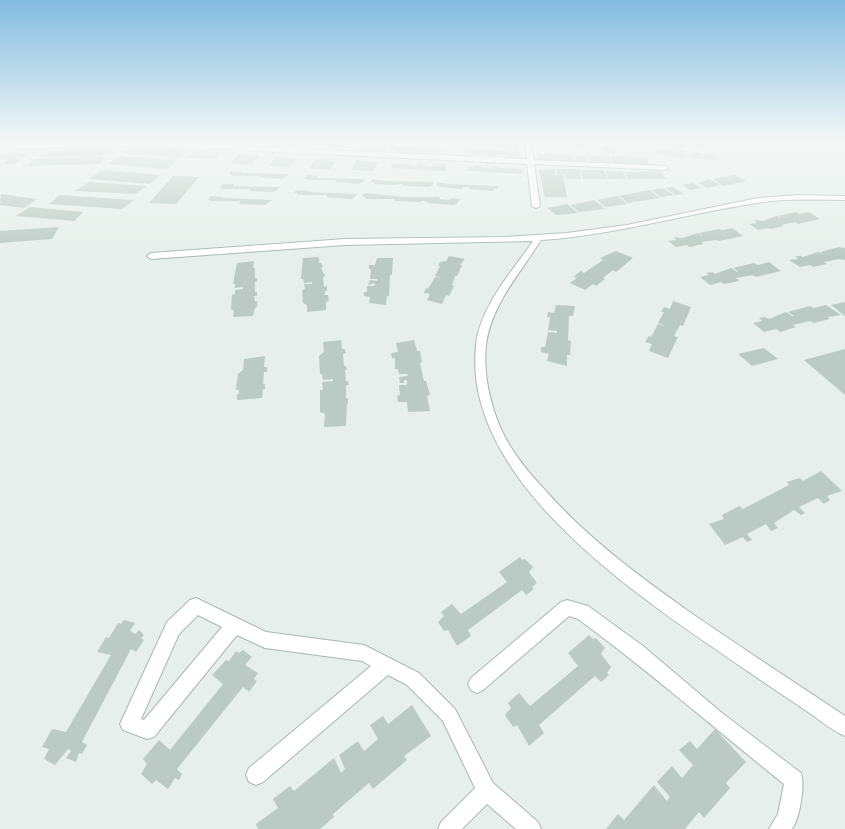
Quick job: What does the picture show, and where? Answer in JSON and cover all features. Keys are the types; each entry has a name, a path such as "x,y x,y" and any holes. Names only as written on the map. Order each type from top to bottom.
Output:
{"street":[{"path":"533,181 536,206"},
{"path":"151,256 353,242 538,239 607,231 758,200 799,197 845,198"},
{"path":"538,239 496,301 487,322 481,345 480,373 487,405 503,443 516,464 559,516 594,550 670,608 845,727"},
{"path":"234,625 147,730 129,724 173,628 196,606 265,640 364,653 413,679 449,714 486,790 531,829"},
{"path":"477,684 567,608 582,612 637,652 716,719 794,780 787,819 779,829"},
{"path":"256,775 386,665"},
{"path":"448,829 486,790"}],"building":[{"path":"110,181 154,181 150,184"},
{"path":"169,181 196,181 176,204 149,203"},
{"path":"336,181 364,181 359,184 335,182"},
{"path":"372,181 383,181 433,182 432,186 428,187 403,186 403,184 374,184 375,182 371,182"},
{"path":"541,181 564,181 567,197 545,197"},
{"path":"705,181 713,181 720,185 706,188 698,183"},
{"path":"715,181 747,181 723,186"},
{"path":"89,182 147,186 135,194 75,191"},
{"path":"437,182 449,184 498,186 498,189 494,189 494,191 469,189 469,187 463,187 462,189 439,187 436,186"},
{"path":"692,183 702,188 690,190 682,185"},
{"path":"222,184 234,184 233,186 281,187 274,192 249,191 250,189 221,189 222,187 219,187"},
{"path":"673,187 684,194 676,195 665,188"},
{"path":"663,188 674,195 661,197 651,190"},
{"path":"296,190 309,191 308,192 357,194 351,199 326,197 327,195 297,195 297,193 294,193"},
{"path":"649,190 660,198 628,203 619,196"},
{"path":"364,193 407,197 439,197 440,199 448,200 452,198 460,199 457,204 453,205 427,203 427,201 365,199 366,197 362,197"},
{"path":"1,194 37,199 24,208 0,205"},
{"path":"60,195 134,200 122,209 49,204"},
{"path":"211,196 223,197 222,198 272,200 265,205 239,204 240,201 210,201 211,200 208,200"},
{"path":"618,196 627,204 606,207 597,200"},
{"path":"594,200 605,209 579,212 570,205"},
{"path":"567,204 578,213 556,215 547,208"},
{"path":"30,207 83,212 74,221 16,216"},
{"path":"796,212 799,214 809,212 820,219 798,224 795,222 781,225 784,226 758,230 749,224 757,223 754,220 762,221 776,216 782,219 778,216"},
{"path":"59,227 52,239 0,243 0,231"},
{"path":"732,228 743,236 719,241 701,242 704,244 689,247 687,245 676,247 668,241 676,240 674,237 682,238 698,233 703,236 699,233"},
{"path":"839,247 845,248 845,260 839,259 824,262 827,264 813,267 810,265 800,267 789,260 798,259 795,256 803,257 818,252 825,255 820,252"},
{"path":"616,251 633,258 616,272 613,270 596,286 593,284 585,290 570,283 577,278 573,277 581,271 584,273 603,260 600,258"},
{"path":"449,256 465,259 460,265 462,265 457,276 455,276 452,285 454,286 449,296 446,295 442,304 427,300 430,294 424,293 426,288 428,289 435,277 442,278 435,276 440,266 438,266 440,262 446,261"},
{"path":"319,257 319,263 321,263 323,267 321,267 325,276 323,277 324,287 327,286 325,295 328,295 329,301 326,302 326,310 307,312 307,305 303,303 302,290 305,289 304,284 312,284 312,282 304,283 303,279 301,279 303,258"},
{"path":"377,258 393,258 392,275 390,275 389,296 387,296 386,305 369,303 370,297 364,296 364,292 367,292 367,286 374,286 375,283 368,285 370,280 377,281 377,279 370,279 371,269 369,269 369,265 375,265"},
{"path":"254,261 253,268 255,268 255,278 257,278 257,281 255,282 255,292 257,292 257,296 254,296 255,301 257,301 257,307 255,308 253,316 233,317 234,311 231,309 232,295 235,294 235,290 243,289 243,287 235,288 235,284 233,284 237,263"},
{"path":"769,262 781,271 756,277 753,275 736,278 739,281 724,284 721,282 710,285 700,277 709,275 706,273 712,272 715,274 731,268 737,272 738,271 733,268 754,263 758,265"},
{"path":"673,301 691,307 683,326 680,325 674,336 678,337 668,358 649,351 652,344 645,342 649,336 651,337 658,324 667,327 658,323 664,312 661,312 664,307 670,309"},
{"path":"845,302 845,316 831,305"},
{"path":"556,305 575,306 573,316 569,316 568,340 571,341 570,355 567,355 567,366 547,361 549,354 541,352 541,347 545,347 548,332 557,333 557,331 548,330 550,317 547,317 548,312 554,313"},
{"path":"826,305 841,315 828,317 830,319 814,323 810,321 793,325 796,327 780,332 776,329 764,332 753,323 762,321 759,318 765,317 769,319 786,312 794,316 788,312 810,306 814,308"},
{"path":"341,340 342,349 345,349 346,353 343,354 344,366 346,366 346,381 348,381 349,385 346,385 346,398 348,398 348,404 346,426 324,427 325,414 320,412 320,390 323,390 322,382 333,381 333,379 323,380 322,374 320,374 319,356 324,352 323,342"},
{"path":"414,340 417,351 420,351 422,362 420,363 424,381 426,381 430,395 427,396 430,411 408,412 407,402 398,402 397,396 400,395 399,385 407,385 407,380 404,380 404,383 400,383 399,377 408,376 407,374 399,374 398,369 395,369 395,358 392,358 391,353 398,352 396,343"},
{"path":"764,348 778,359 752,366 738,354"},
{"path":"845,349 845,395 804,360"},
{"path":"265,356 264,367 267,367 267,372 264,372 263,384 265,384 265,389 263,389 262,398 237,400 237,394 239,394 239,390 236,390 238,374 243,370 244,359"},
{"path":"821,471 842,491 827,496 830,500 824,504 818,498 799,507 805,513 801,515 794,510 774,523 778,528 771,531 766,524 747,534 752,540 747,542 743,537 725,545 709,524 724,519 722,515 739,506 743,509 789,485 787,482 800,478 803,481"},
{"path":"520,557 522,560 525,559 533,567 529,572 537,583 532,587 534,589 526,595 522,590 468,630 471,636 457,646 448,630 444,631 438,622 444,616 441,612 452,604 461,614 507,582 499,572"},
{"path":"124,620 135,623 130,631 135,634 139,630 144,635 141,638 144,640 136,652 131,649 82,742 87,745 82,754 79,753 76,762 66,758 71,751 68,749 55,765 44,759 49,749 42,747 52,729 66,732 111,655 97,652 106,637 109,638 118,623 121,624"},
{"path":"589,635 593,639 596,638 605,648 601,654 611,667 607,673 609,675 601,682 595,676 539,725 544,733 529,746 517,725 513,727 505,715 511,708 508,703 519,693 530,706 578,666 568,653"},
{"path":"243,650 252,657 245,665 258,673 254,679 257,681 249,692 243,687 177,769 182,774 179,780 175,778 168,789 156,780 152,784 141,774 147,764 143,759 159,740 170,750 223,684 212,675 226,660 229,661 236,651 239,653"},
{"path":"412,705 431,736 404,756 407,760 373,789 369,783 333,814 334,817 320,829 258,829 256,824 278,808 273,799 290,786 294,791 334,758 341,773 345,769 339,755 358,741 364,751 378,739 370,725 383,716 388,724"},
{"path":"715,729 746,762 726,783 730,788 704,818 699,812 685,829 606,829 618,814 624,820 654,785 667,801 670,797 657,782 672,766 682,778 693,765 679,750 690,741 697,749"}]}
